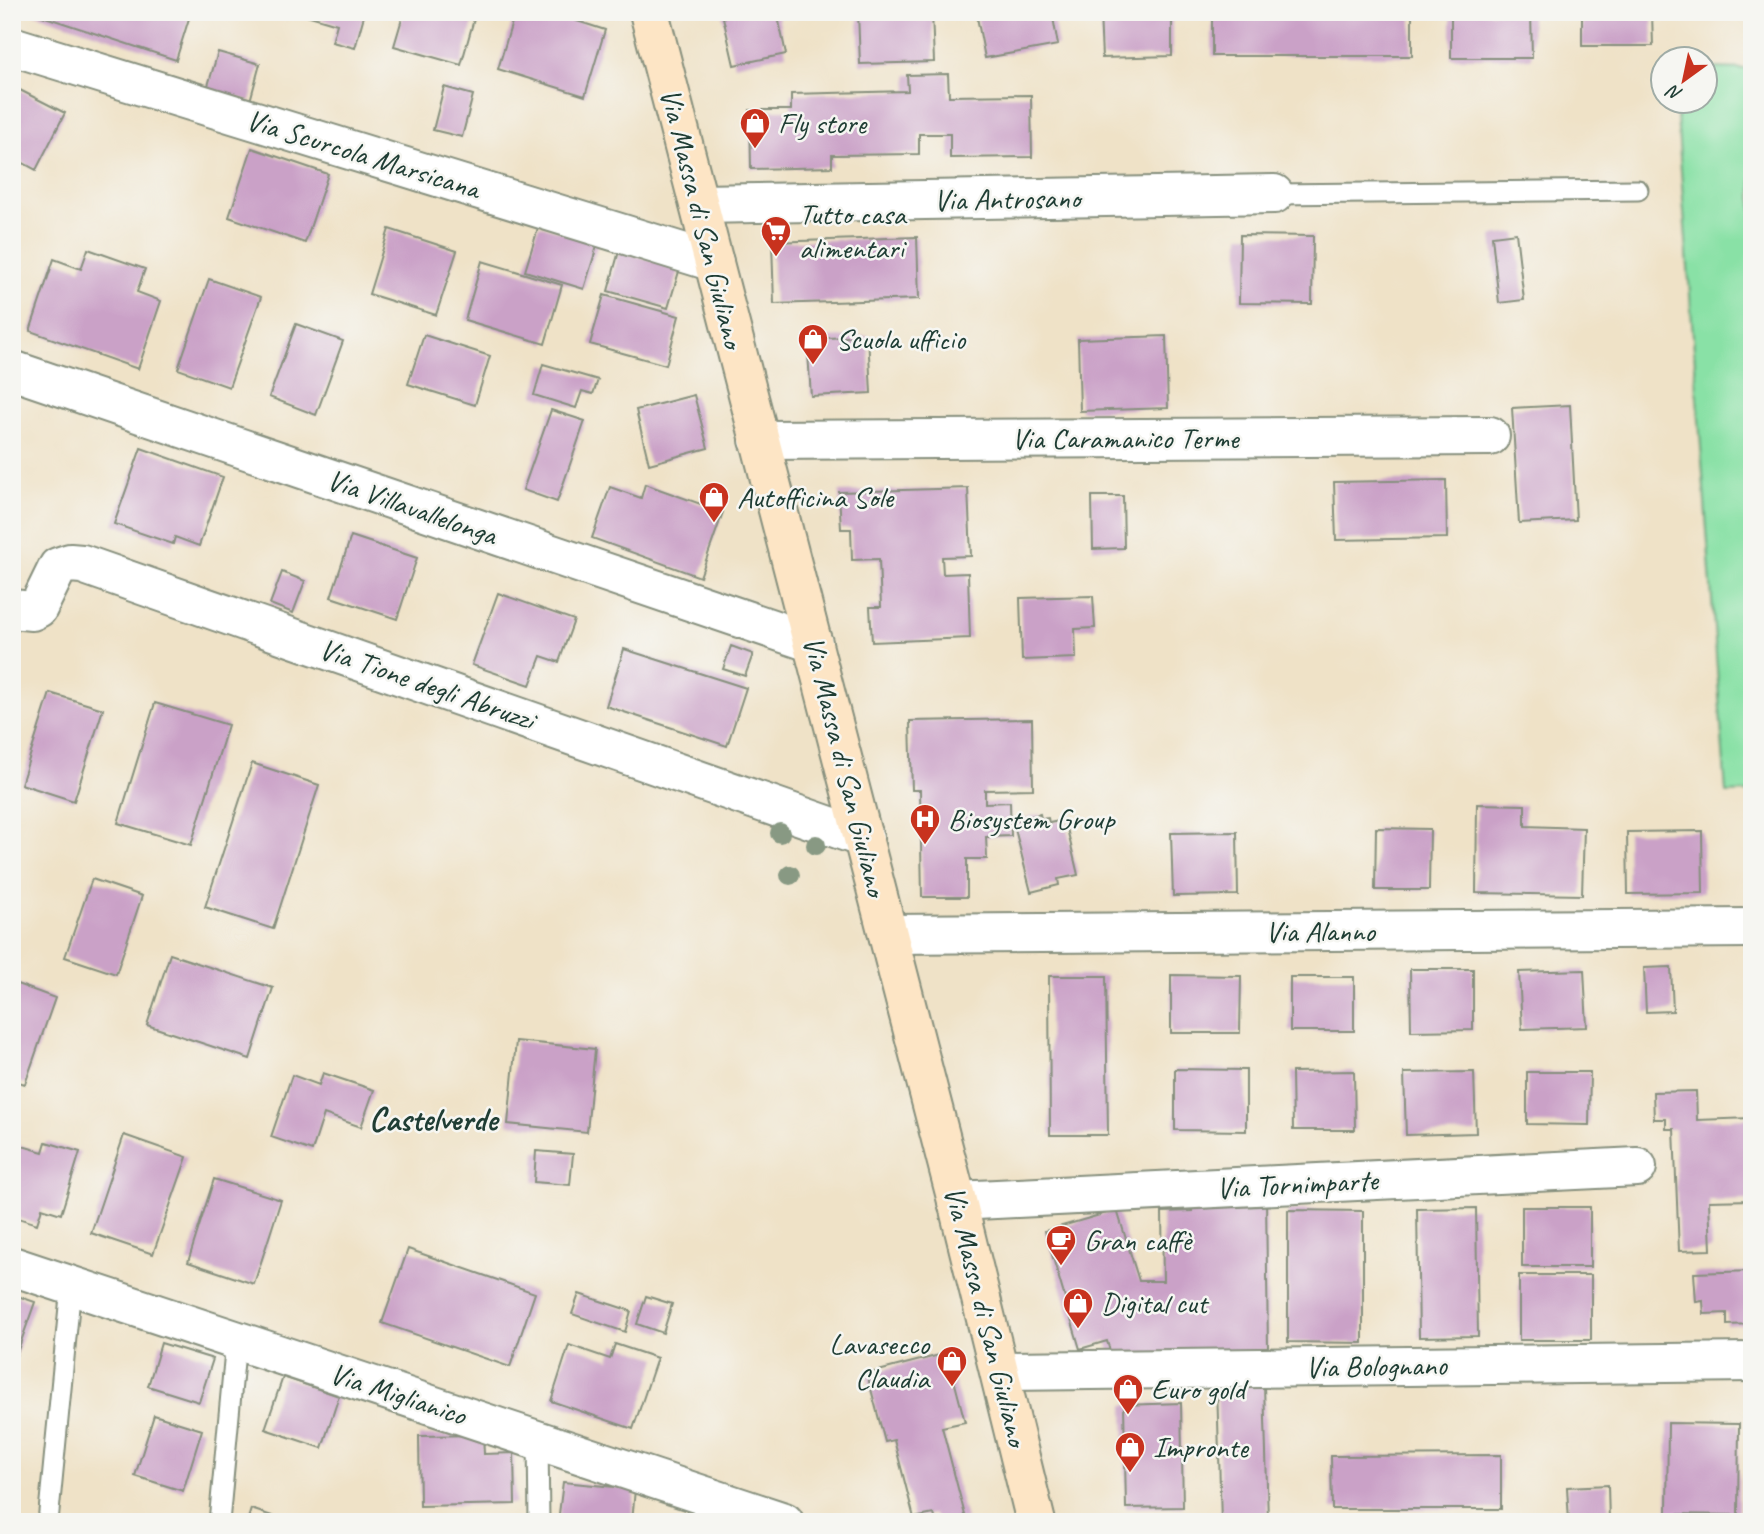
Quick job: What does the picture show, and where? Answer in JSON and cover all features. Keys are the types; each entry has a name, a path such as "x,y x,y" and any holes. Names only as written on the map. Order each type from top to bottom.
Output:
{"street":[{"name":"Via Massa di San Giuliano","path":"644,14 699,204 864,838 1000,1370 1035,1522"},
{"name":"Via Scurcola Marsicana","path":"12,46 714,262"},
{"name":"Via Antrosano","path":"699,204 1274,194"},
{"name":"Via Villavallelonga","path":"12,370 813,642"},
{"name":"Via Caramanico Terme","path":"760,440 1490,436"},
{"name":"Via Tione degli Abruzzi","path":"12,610 32,611 38,608 58,567 70,563 82,564 864,838"},
{"name":"Via Alanno","path":"888,934 1752,928"},
{"name":"Via Tornimparte","path":"957,1201 1637,1167"},
{"name":"Via Miglianico","path":"12,1266 770,1519"},
{"name":"Via Bolognano","path":"1000,1370 1752,1362"}],"lane":[{"path":"1274,194 1638,190"},
{"path":"48,1522 71,1286"},
{"path":"219,1522 236,1340"},
{"path":"538,1440 539,1522"}],"green space":[{"path":"1718,68 1752,69 1752,792 1726,793 1677,116 1718,116"}],"building":[{"path":"30,12 191,12 176,60"},
{"path":"365,12 355,48 332,42 337,24 300,13"},
{"path":"404,12 476,12 461,65 394,46"},
{"path":"515,12 549,12 605,30 585,96 498,69"},
{"path":"777,12 786,54 734,65 722,13"},
{"path":"858,12 932,12 934,62 860,64"},
{"path":"976,12 1052,12 1058,45 985,58"},
{"path":"1100,12 1172,12 1172,56 1102,58"},
{"path":"1212,12 1412,12 1412,56 1212,56"},
{"path":"1451,12 1531,12 1532,58 1451,58"},
{"path":"1582,12 1652,12 1653,46 1582,46"},
{"path":"218,52 260,64 250,101 207,89"},
{"path":"948,74 949,96 1031,95 1032,157 950,158 950,134 919,134 919,154 832,155 832,167 751,169 750,110 791,110 791,94 908,91 907,75"},
{"path":"12,86 65,113 36,170 12,157"},
{"path":"444,87 473,95 462,137 433,130"},
{"path":"252,148 328,174 305,243 229,217"},
{"path":"539,225 598,243 584,289 525,271"},
{"path":"389,229 457,251 436,315 369,294"},
{"path":"1516,233 1524,300 1499,303 1492,236"},
{"path":"1240,235 1313,236 1312,304 1239,303"},
{"path":"917,237 919,299 774,304 772,242"},
{"path":"88,249 145,269 137,292 161,301 138,369 30,331 54,259 81,269"},
{"path":"619,251 680,268 668,308 608,291"},
{"path":"482,261 562,285 545,344 465,320"},
{"path":"209,279 261,297 229,387 178,369"},
{"path":"604,295 679,316 666,365 590,344"},
{"path":"296,324 343,341 316,415 269,397"},
{"path":"424,335 490,356 475,405 408,384"},
{"path":"868,336 871,393 811,396 807,339"},
{"path":"1166,336 1168,408 1080,411 1078,339"},
{"path":"543,364 598,380 593,394 582,391 576,408 534,395"},
{"path":"694,395 708,448 649,464 636,410"},
{"path":"1570,405 1576,520 1519,523 1512,408"},
{"path":"551,410 585,421 557,502 523,490"},
{"path":"141,448 223,477 199,546 175,537 173,544 114,524"},
{"path":"1446,480 1447,538 1336,540 1334,482"},
{"path":"645,484 723,512 700,577 592,538 610,487 641,498"},
{"path":"968,488 971,556 942,557 943,574 968,573 970,638 872,642 870,607 881,607 879,559 852,560 851,529 841,529 839,492"},
{"path":"1092,496 1123,496 1124,548 1093,549"},
{"path":"351,536 417,558 397,619 331,597"},
{"path":"282,572 305,581 293,613 270,604"},
{"path":"498,593 574,620 559,662 541,656 530,685 472,665"},
{"path":"1093,596 1095,628 1075,629 1076,658 1022,660 1020,598"},
{"path":"731,646 753,654 745,676 723,669"},
{"path":"624,649 746,688 727,746 606,706"},
{"path":"50,693 103,709 74,801 21,784"},
{"path":"155,703 228,725 191,845 118,823"},
{"path":"1032,719 1033,789 985,790 985,803 1010,802 1011,836 986,837 987,859 967,859 967,897 922,897 920,790 912,790 910,721"},
{"path":"252,763 319,785 273,929 205,907"},
{"path":"1477,804 1525,805 1525,826 1584,828 1582,895 1476,893"},
{"path":"1040,814 1041,819 1048,818 1049,823 1065,820 1078,875 1058,879 1059,885 1031,892 1013,821"},
{"path":"1376,828 1430,829 1429,890 1375,890"},
{"path":"1702,831 1703,893 1628,894 1627,832"},
{"path":"1237,832 1238,895 1173,896 1171,833"},
{"path":"92,879 142,896 116,974 65,957"},
{"path":"170,954 273,988 250,1059 147,1025"},
{"path":"1671,967 1673,1011 1646,1012 1644,968"},
{"path":"1410,969 1473,969 1473,1030 1411,1031"},
{"path":"1584,970 1587,1027 1522,1029 1519,972"},
{"path":"1171,975 1241,976 1240,1033 1171,1033"},
{"path":"1049,976 1106,976 1108,1135 1050,1135"},
{"path":"1290,977 1354,977 1354,1031 1290,1031"},
{"path":"17,984 55,998 25,1084 12,1080 12,997"},
{"path":"516,1041 595,1049 587,1132 508,1124"},
{"path":"1175,1069 1246,1070 1246,1131 1175,1130"},
{"path":"1354,1071 1355,1130 1293,1130 1292,1072"},
{"path":"1474,1072 1476,1133 1406,1135 1404,1073"},
{"path":"1527,1072 1590,1072 1589,1125 1527,1124"},
{"path":"323,1073 374,1090 361,1127 324,1114 312,1151 271,1137 292,1075 319,1085"},
{"path":"1696,1091 1697,1120 1752,1118 1752,1200 1709,1201 1711,1250 1679,1251 1674,1129 1666,1129 1666,1119 1654,1119 1653,1092"},
{"path":"124,1135 187,1157 153,1254 91,1233"},
{"path":"46,1142 80,1152 61,1214 42,1208 37,1224 12,1216 12,1143 43,1152"},
{"path":"536,1151 573,1154 570,1185 534,1182"},
{"path":"214,1179 281,1200 254,1284 188,1262"},
{"path":"1266,1198 1268,1350 1113,1361 1107,1341 1080,1349 1045,1231 1117,1210 1139,1281 1163,1281 1162,1212 1192,1211 1191,1199"},
{"path":"1522,1207 1590,1207 1590,1267 1522,1267"},
{"path":"1476,1208 1478,1336 1419,1337 1417,1209"},
{"path":"1288,1210 1363,1211 1363,1343 1288,1342"},
{"path":"408,1249 535,1293 510,1367 382,1323"},
{"path":"1752,1271 1752,1324 1727,1325 1727,1313 1704,1314 1703,1301 1696,1302 1694,1273"},
{"path":"1519,1275 1591,1275 1591,1340 1519,1340"},
{"path":"12,1294 35,1302 13,1364 12,1364"},
{"path":"579,1294 631,1311 625,1332 572,1314"},
{"path":"646,1296 672,1304 663,1333 637,1324"},
{"path":"161,1343 213,1359 199,1402 148,1386"},
{"path":"615,1344 657,1358 633,1429 551,1401 569,1345 610,1359"},
{"path":"947,1353 965,1422 942,1427 966,1519 936,1522 934,1514 914,1518 894,1440 885,1442 867,1374"},
{"path":"283,1377 339,1396 322,1448 265,1429"},
{"path":"1264,1385 1268,1520 1221,1521 1217,1386"},
{"path":"1181,1403 1183,1507 1126,1508 1124,1405"},
{"path":"154,1415 202,1430 183,1491 135,1476"},
{"path":"1668,1423 1739,1424 1738,1515 1667,1514"},
{"path":"483,1435 484,1454 514,1453 515,1504 420,1506 419,1436"},
{"path":"1501,1455 1501,1509 1332,1509 1331,1456"},
{"path":"563,1482 635,1489 632,1522 558,1522"},
{"path":"1608,1485 1609,1522 1569,1522 1567,1487"},
{"path":"251,1509 287,1521 287,1522 247,1522"}],"place":[{"name":"Fly store","path":"755,150"},
{"name":"Tutto casa alimentari","path":"776,258"},
{"name":"Scuola ufficio","path":"813,366"},
{"name":"Autofficina Sole","path":"714,524"},
{"name":"Biosystem Group","path":"925,846"},
{"name":"Gran caffè","path":"1061,1267"},
{"name":"Digital cut","path":"1078,1330"},
{"name":"Lavasecco Claudia","path":"952,1388"},
{"name":"Euro gold","path":"1128,1416"},
{"name":"Impronte","path":"1130,1474"}],"district":[{"name":"Castelverde","path":"433,1118"}]}
